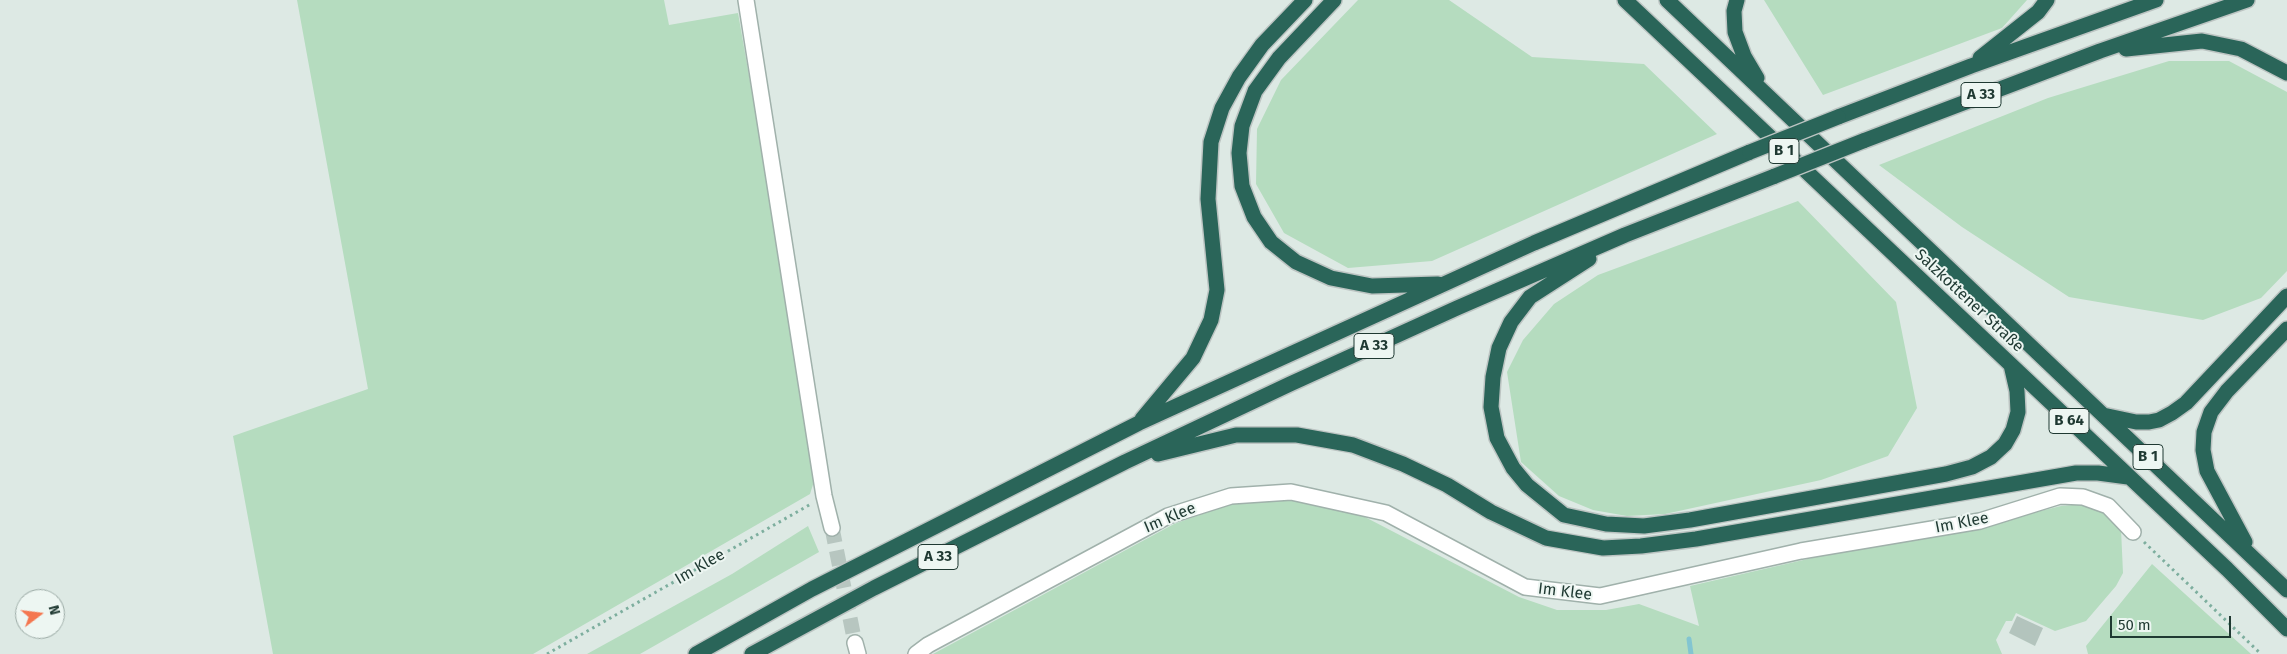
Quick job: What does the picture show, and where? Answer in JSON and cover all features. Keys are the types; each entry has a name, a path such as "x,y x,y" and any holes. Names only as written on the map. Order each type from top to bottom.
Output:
{"highway":[{"path":"1139,423 1193,358 1211,320 1217,290 1208,199 1211,142 1222,108 1239,77 1262,45 1305,0"},
{"path":"1334,0 1279,58 1255,91 1242,126 1239,153 1242,186 1254,217 1270,242 1296,262 1331,278 1372,286 1445,284"},
{"name":"Salzkottener Straße","path":"1625,0 2227,569 2287,629"},
{"name":"Salzkottener Straße","path":"1667,0 2287,590"},
{"path":"1737,0 1734,11 1735,32 1744,56 1765,92"},
{"path":"1971,66 2038,12 2047,0"},
{"name":"A 33","path":"696,654 812,589 1139,423 1534,243 1838,117 1971,66 2156,0"},
{"name":"A 33","path":"752,654 874,588 1125,462 1457,308 1624,236 1863,141 2100,51 2247,0"},
{"path":"2100,51 2202,41 2241,49 2287,73"},
{"path":"1624,236 1530,297 1511,322 1499,348 1493,377 1491,407 1497,438 1513,468 1527,485 1564,515 1606,524 1644,526 1690,520 1918,479 1972,467 1991,457 2006,444 2013,430 2018,412 2017,391 2011,365"},
{"path":"2102,414 2136,422 2149,422 2159,420 2172,413 2186,403 2287,296"},
{"path":"2251,555 2207,471 2203,450 2204,432 2211,412 2226,391 2287,329"},
{"path":"1125,462 1236,435 1296,434 1353,445 1403,464 1447,485 1492,512 1546,538 1603,548 1641,546 1696,539 2076,473 2098,473 2128,477"}],"lane":[{"path":"746,0 824,496 832,528"},
{"name":"Im Klee","path":"916,654 1168,516 1231,496 1290,492 1386,513 1525,587 1600,596 1801,550 1980,522 2060,496 2083,497 2108,506 2133,532"}],"path":[{"name":"Im Klee","path":"547,654 824,496"},
{"path":"2133,532 2261,654"}],"green space":[{"path":"297,0 664,0 669,25 738,13 818,469 810,494 533,654 273,654 233,436 368,389"},
{"path":"1358,0 1449,0 1532,57 1644,64 1717,134 1432,261 1348,268 1284,233 1256,184 1257,129 1281,80"},
{"path":"1764,0 2027,0 2002,28 1823,95"},
{"path":"2169,61 2229,61 2287,92 2287,271 2261,298 2203,320 2069,297 1962,227 1879,165 2048,98"},
{"path":"1798,201 1896,302 1917,408 1888,456 1821,480 1665,514 1627,516 1593,510 1559,496 1521,462 1507,372 1523,340 1554,304 1598,275"},
{"path":"1293,500 1363,516 1519,597 1557,610 1606,610 1639,604 1699,626 1690,586 1860,547 1983,525 2061,506 2083,504 2102,510 2121,529 2123,573 2116,586 2086,621 2055,631 2016,613 2012,621 2006,621 1996,640 2002,654 933,654 1174,524 1233,503"},
{"path":"808,526 819,552 640,654 587,654 732,574"},
{"path":"2152,564 2251,654 2088,654 2086,646"}],"building":[{"path":"2017,616 2043,628 2035,646 2009,633"}],"waterway":[{"path":"1689,639 1691,654"}],"tunnel":[{"path":"832,528 855,643"}]}
